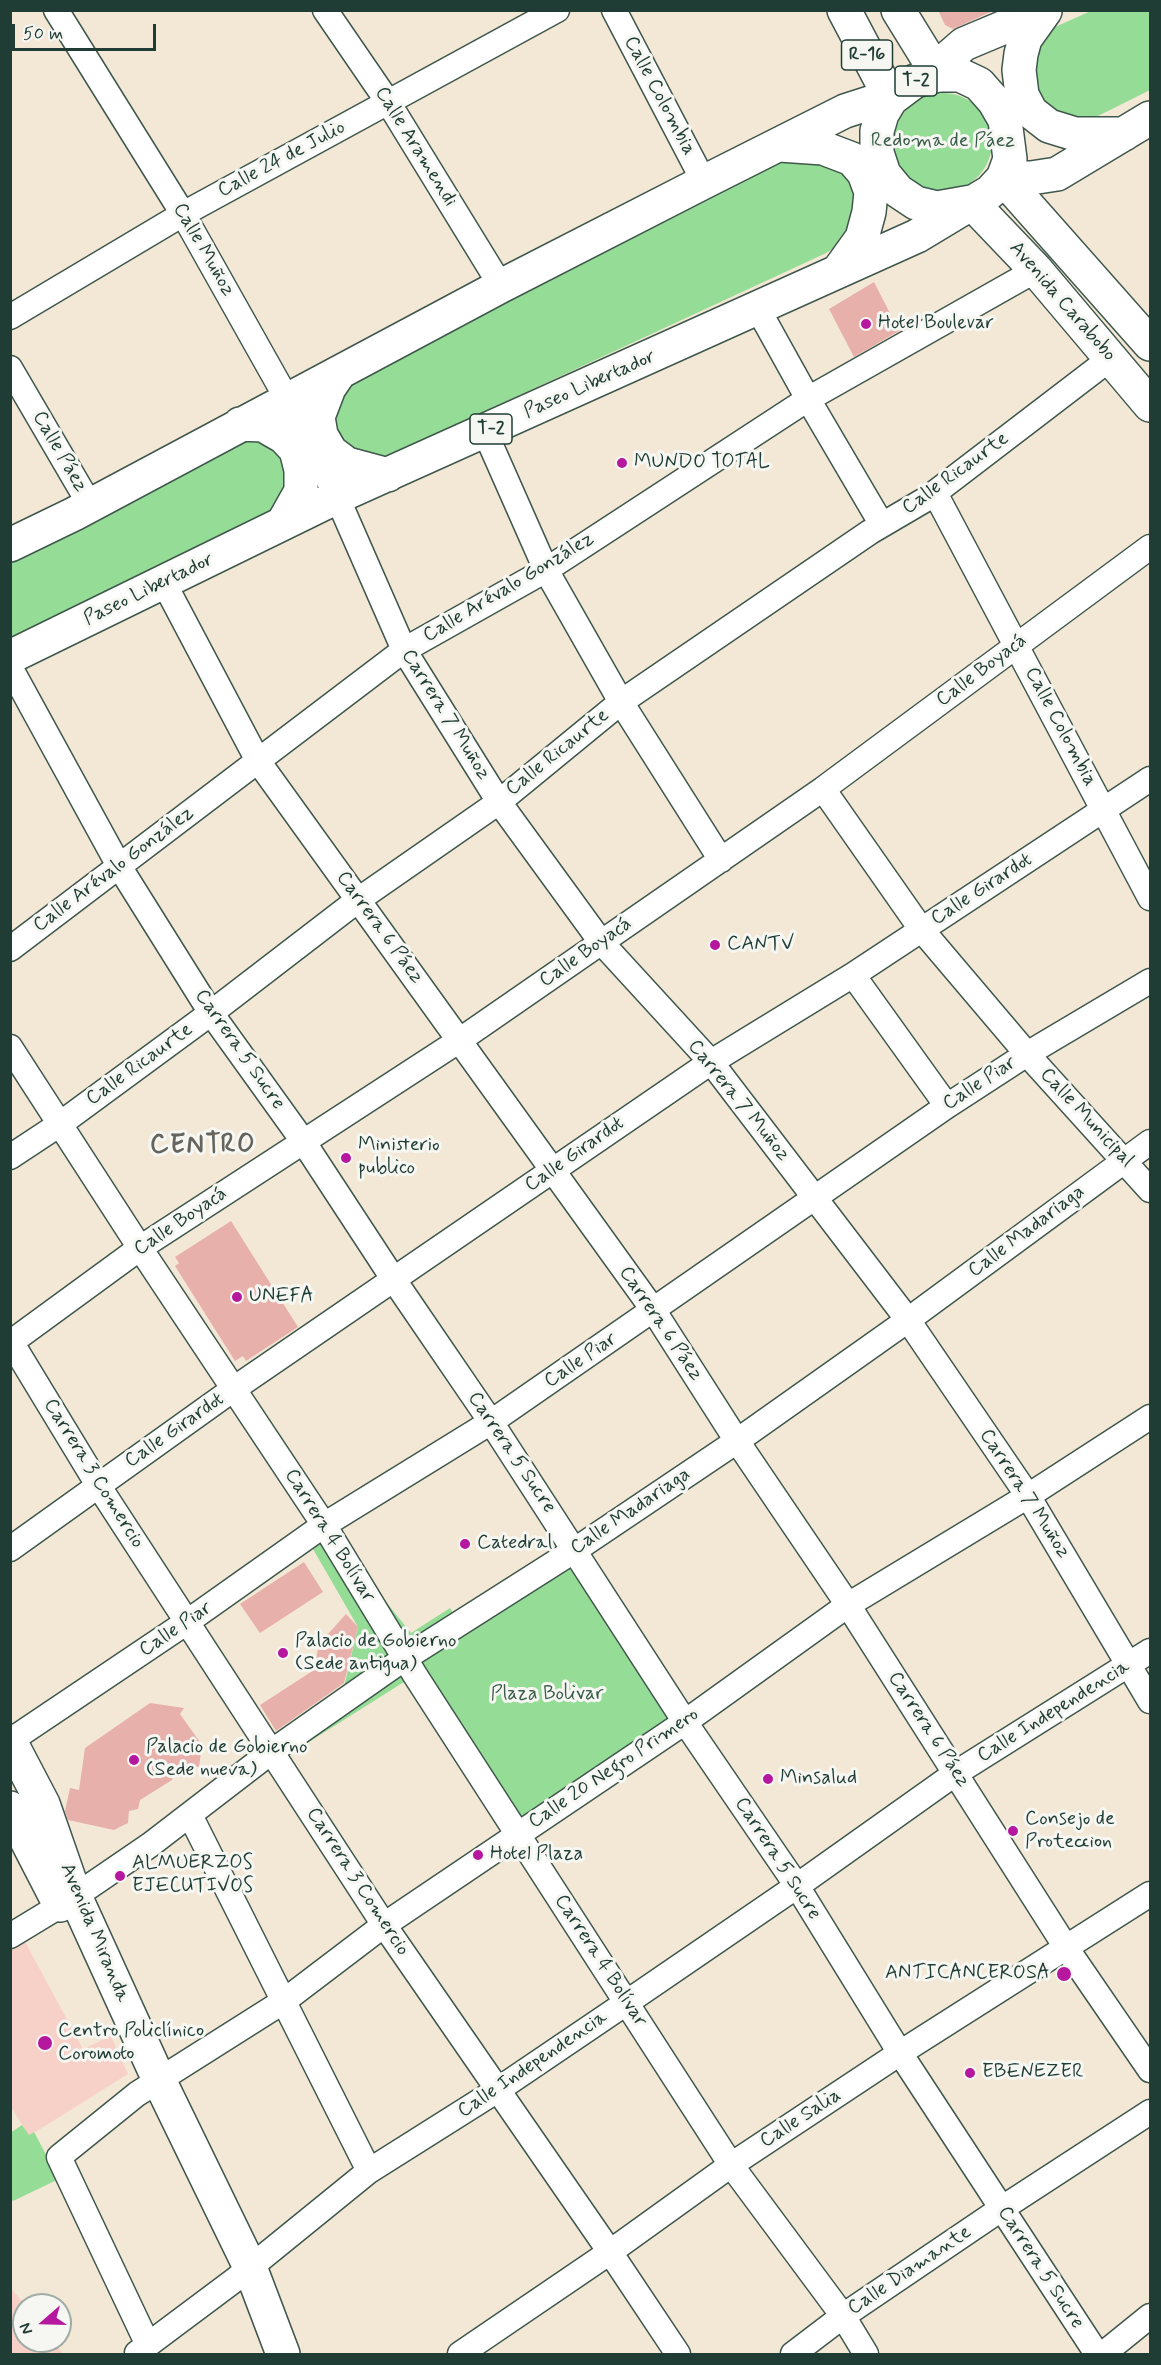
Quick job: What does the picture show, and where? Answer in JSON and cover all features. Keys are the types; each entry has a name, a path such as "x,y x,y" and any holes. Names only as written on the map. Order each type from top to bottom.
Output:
{"main road":[{"name":"R-16","path":"844,10 891,99"},
{"name":"R-16","path":"898,10 938,75"},
{"path":"938,75 949,57 964,44 1045,11"},
{"path":"1045,11 1025,39 1021,54 1019,70 1022,95 1031,112 1049,126 1075,134 1137,126"},
{"name":"T-2","path":"938,75 960,75 979,84 994,101 1005,120 1010,159 1003,178 990,192 971,202 937,208 916,203 898,191 884,174 877,153 877,131 882,114 891,99 915,81 938,75"},
{"name":"T-2","path":"10,545 90,505 501,286 704,182 845,111 891,99"},
{"path":"1003,178 1031,178 1057,174 1137,126"},
{"path":"778,145 823,148 852,159 864,173 871,192 869,212 862,238 839,270"},
{"name":"Avenida Carabobo","path":"1003,178 1150,344"},
{"name":"Avenida Carabobo","path":"971,202 1036,270 1150,405"},
{"name":"Paseo Libertador","path":"10,657 164,584 337,497 758,309 934,227 971,202"},
{"path":"340,372 329,388 318,417 321,435 331,452 347,464 388,475"},
{"path":"240,424 263,426 284,437 296,450 301,470 301,491 283,523"},
{"name":"Avenida Miranda","path":"10,1741 43,1804 68,1901"},
{"name":"Avenida Miranda","path":"10,1808 68,1901 283,2355"},
{"name":"Avenida Miranda","path":"243,2273 265,2355"}],"street":[{"name":"Calle Muñoz","path":"56,10 183,214 287,399 337,497"},
{"name":"Calle Aramendi","path":"325,10 388,102 501,286"},
{"name":"Calle 24 de Julio","path":"10,316 183,214 557,10"},
{"name":"Calle Colombia","path":"614,10 704,182"},
{"name":"Calle Arévalo González","path":"10,949 404,650 546,570 808,399 1036,270"},
{"path":"758,309 882,525"},
{"name":"Calle Ricaurte","path":"10,1157 60,1124 211,1013 358,900 499,802 621,702 882,525 935,493 1111,358"},
{"name":"Calle Páez","path":"10,368 90,505"},
{"path":"485,432 546,570 621,702 721,860"},
{"name":"Calle Colombia","path":"935,493 1150,898"},
{"name":"Carrera 7 Muñoz","path":"337,497 404,650 499,802 601,942 711,1062 908,1320 1028,1496 1150,1701"},
{"name":"Calle Boyacá","path":"11,1342 140,1248 460,1040 823,789 1150,547"},
{"name":"Carrera 6 Páez","path":"164,584 258,761 654,1311 737,1441 848,1605 1067,1949 1150,2070"},
{"name":"Carrera 5 Sucre","path":"10,667 119,866 211,1013 303,1141 491,1422 686,1722 797,1886 900,2053 1097,2355"},
{"name":"Calle Girardot","path":"10,1549 235,1388 711,1062 853,975 1150,779"},
{"name":"Calle Municipal","path":"823,789 921,929 1027,1054 1150,1190"},
{"path":"853,975 947,1106"},
{"name":"Calle Piar","path":"10,1741 187,1622 324,1525 491,1422 947,1106 1027,1054 1150,981"},
{"name":"Carrera 4 Bolívar","path":"10,1047 324,1525 405,1658 731,2165 843,2316 866,2355"},
{"name":"Calle Madariaga","path":"10,1936 68,1901 150,1845 271,1752 405,1658 575,1550 737,1441 908,1320 1150,1142"},
{"name":"Carrera 3 Comercio","path":"11,1342 98,1485 384,1925 499,2089 678,2355"},
{"name":"Calle 20 Negro Primero","path":"142,2350 59,2157 153,2084 284,2001 384,1925 686,1722 848,1605 1028,1496 1150,1417"},
{"name":"Calle Independencia","path":"142,2350 243,2273 369,2171 499,2089 626,2003 956,1773 1150,1651"},
{"path":"190,1815 369,2171"},
{"name":"Calle Salia","path":"460,2355 610,2253 731,2165 900,2053 1067,1949 1150,1894"},
{"name":"Calle Diamante","path":"793,2355 843,2316 1150,2112"},
{"path":"1102,2355 1150,2316"}],"shaded area":[{"name":"Centro Policlínico Coromoto","path":"24,1940 83,2049 111,2036 128,2074 29,2136 11,2107 11,1948"},
{"path":"10,2287 15,2293 12,2293 12,2353 63,2354 11,2354"}],"green space":[{"path":"1091,11 1150,11 1150,90 1078,126 1061,123 1031,89 1039,41 1055,27"},
{"name":"Redoma de Páez","path":"943,93 962,96 978,107 989,123 992,142 989,161 978,177 962,188 943,191 924,188 908,177 897,161 894,142 897,123 908,107 924,96"},
{"path":"793,152 817,154 853,181 860,212 852,238 824,254 371,464 332,441 337,394 359,377"},
{"path":"249,431 291,452 286,508 11,640 11,553"},
{"name":"Plaza Bolivar","path":"324,1525 411,1633 450,1608 459,1622 575,1550 685,1722 519,1834 415,1675 282,1759 342,1695 358,1627 313,1549"},
{"path":"22,2125 29,2135 34,2132 59,2179 13,2201 10,2198 10,2133"}],"building":[{"path":"938,10 995,10 953,29 945,25"},
{"name":"Hotel Boulevar","path":"874,282 899,331 854,357 829,309"},
{"name":"UNEFA","path":"231,1221 298,1327 246,1361 243,1356 235,1361 175,1266 179,1263 175,1257"},
{"path":"304,1562 323,1592 260,1633 240,1604"},
{"path":"346,1614 358,1627 344,1683 276,1731 260,1705 314,1670 320,1638 329,1633"},
{"path":"150,1703 184,1708 180,1714 202,1745 199,1767 176,1766 172,1780 140,1800 138,1809 129,1811 128,1823 114,1830 68,1820 65,1811 70,1788 79,1790 85,1748"}],"place":[{"name":"Hotel Boulevar","path":"866,324"},
{"name":"MUNDO TOTAL","path":"622,463"},
{"name":"CANTV","path":"715,945"},
{"name":"Ministerio publico","path":"346,1158"},
{"name":"UNEFA","path":"237,1297"},
{"name":"Catedral","path":"465,1544"},
{"name":"Palacio de Gobierno (Sede antigua)","path":"283,1653"},
{"name":"Palacio de Gobierno (Sede nueva)","path":"134,1760"},
{"name":"Minsalud","path":"768,1779"},
{"name":"Consejo de Proteccion","path":"1013,1831"},
{"name":"Hotel Plaza","path":"478,1855"},
{"name":"ALMUERZOS EJECUTIVOS","path":"120,1876"},
{"name":"ANTICANCEROSA","path":"1064,1974"},
{"name":"Centro Policlínico Coromoto","path":"45,2043"},
{"name":"EBENEZER","path":"970,2073"}],"district":[{"name":"CENTRO","path":"203,1147"}]}
